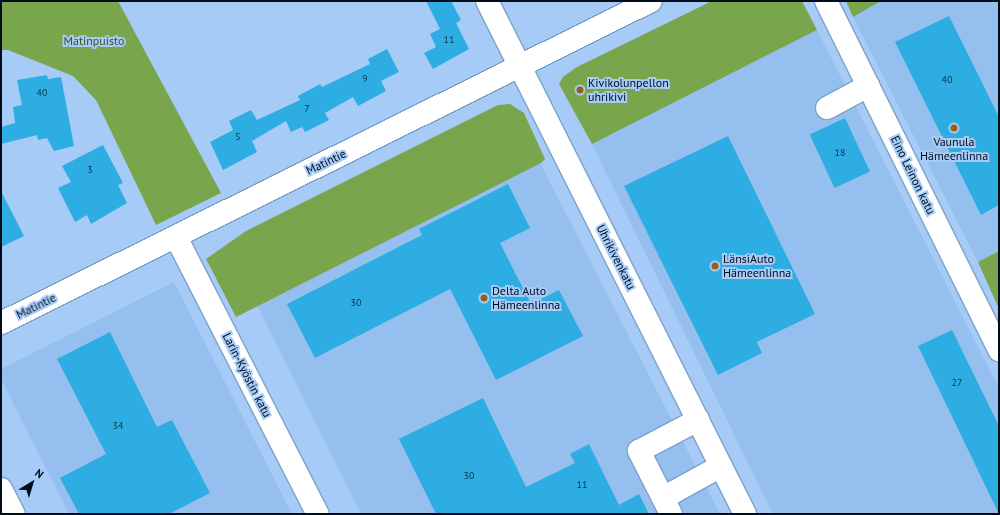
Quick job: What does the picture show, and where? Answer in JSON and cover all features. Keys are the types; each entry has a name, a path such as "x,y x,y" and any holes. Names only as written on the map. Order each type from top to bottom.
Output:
{"street":[{"name":"Uhrikivenkatu","path":"487,1 721,466 739,512"},
{"name":"Matintie","path":"1,323 651,1"},
{"name":"Eino Leinon katu","path":"826,1 999,350"},
{"path":"827,108 868,86"},
{"name":"Larin-Kyöstin katu","path":"176,237 318,514"},
{"path":"698,420 639,451 667,506 721,466"},
{"path":"1,489 14,514"}],"shaded area":[{"path":"881,1 999,1 999,251 978,262 853,17"},
{"path":"817,30 999,388 999,514 773,514 592,144"},
{"path":"540,163 720,514 361,514 257,305"},
{"path":"174,282 292,514 69,514 1,379 1,369"}],"green space":[{"name":"Matinpuisto","path":"1,1 118,1 221,193 156,225 96,100 73,76 8,50 1,50"},
{"path":"712,1 802,1 817,30 592,144 559,84 563,77 577,67"},
{"path":"846,1 881,1 853,17"},
{"path":"510,104 524,113 545,159 541,163 236,317 206,259 246,231 498,105"},
{"path":"999,251 999,309 978,262"}],"building":[{"path":"426,1 451,1 461,20 456,23 469,49 433,69 424,53 436,47 430,34 440,29"},
{"path":"949,16 999,117 999,205 981,215 895,42"},
{"path":"387,49 399,72 381,81 386,91 358,106 353,97 325,113 329,120 305,132 302,127 291,132 286,121 252,141 257,152 223,170 210,142 233,130 229,121 251,110 257,120 300,100 298,96 320,84 322,87 370,64 368,59"},
{"path":"47,75 48,79 61,77 74,146 54,151 47,138 38,140 37,135 1,144 1,127 15,123 13,107 22,105 17,80"},
{"path":"845,118 870,171 835,188 810,134"},
{"path":"728,136 815,314 757,342 762,353 718,375 624,186"},
{"path":"103,145 123,183 118,185 127,203 91,224 87,215 75,222 58,188 71,182 62,166"},
{"path":"508,184 530,228 500,243 531,304 559,290 583,336 496,380 450,289 315,358 287,304 422,235 419,229"},
{"path":"1,191 24,236 1,247"},
{"path":"952,330 999,426 999,514 918,346"},
{"path":"110,332 157,427 172,420 210,493 169,514 79,514 60,478 106,454 57,359"},
{"path":"483,398 526,487 575,463 570,454 589,444 619,505 639,494 649,514 436,514 399,439"}],"place":[{"name":"Kivikolunpellon uhrikivi","path":"580,90"},
{"name":"Vaunula Hämeenlinna","path":"954,128"},
{"name":"LänsiAuto Hämeenlinna","path":"715,266"},
{"name":"Delta Auto Hämeenlinna","path":"484,298"}]}
